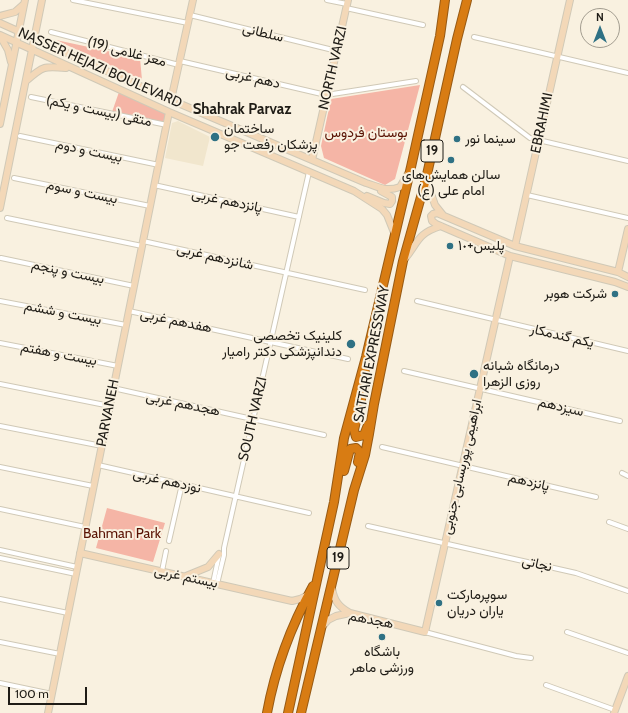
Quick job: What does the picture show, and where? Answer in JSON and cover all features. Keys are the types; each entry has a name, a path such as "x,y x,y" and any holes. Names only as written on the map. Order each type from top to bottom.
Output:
{"highway":[{"name":"19","path":"395,235 440,36 445,0"},
{"path":"440,36 450,0"},
{"path":"457,39 457,19 462,0"},
{"name":"SATTARI EXPRESSWAY","path":"301,713 354,490 365,455 403,261 426,179 467,0"},
{"name":"SATTARI EXPRESSWAY","path":"288,713 334,502 344,438 366,357 395,235"},
{"path":"366,357 364,386 354,430 356,437 365,433 374,404"},
{"path":"334,502 338,493 349,451 354,448 360,452 354,490"},
{"name":"SATTARI EXPRESSWAY","path":"267,713 279,665 289,636 317,578"}],"street":[{"path":"0,208 42,0"},
{"path":"73,0 188,23"},
{"path":"171,100 193,0"},
{"path":"328,0 423,25"},
{"name":"EBRAHIMI","path":"515,246 570,0"},
{"path":"0,16 15,12 25,2"},
{"path":"0,124 25,2"},
{"name":"NORTH VARZI","path":"312,160 347,4"},
{"name":"سلطانی","path":"190,15 337,51"},
{"name":"NASSER HEJAZI BOULEVARD","path":"0,23 171,100 366,183 387,190 400,187 411,167"},
{"name":"معز غلامی (19)","path":"51,32 179,63"},
{"path":"0,36 10,54 11,67"},
{"name":"NASSER HEJAZI BOULEVARD","path":"0,36 32,49 169,112 354,191 382,209 387,215 395,235"},
{"path":"474,36 628,73"},
{"name":"دهم غربی","path":"179,63 326,95"},
{"path":"26,82 40,69 48,66 72,68"},
{"path":"326,95 416,81"},
{"path":"462,87 530,138 628,161"},
{"name":"متقی (بیست و یکم)","path":"31,97 167,124"},
{"name":"PARVANEH","path":"48,713 169,112"},
{"name":"بیست و دوم","path":"20,136 158,165"},
{"name":"SOUTH VARZI","path":"215,583 224,555 224,548 309,172"},
{"name":"بیست و سوم","path":"14,178 150,206"},
{"path":"426,179 435,205 444,216"},
{"path":"354,191 384,203 390,204 392,202 392,197 366,183"},
{"name":"پانزدهم غربی","path":"154,185 299,217"},
{"path":"527,195 628,218"},
{"path":"628,277 618,272 515,246 437,213 432,215 432,221 440,226 510,256 615,282 628,287"},
{"name":"شانزدهم غربی","path":"7,218 143,243 365,290"},
{"path":"403,261 413,250 419,237 429,229 440,226"},
{"path":"618,272 628,229"},
{"name":"ابراهیمی پوربسابی جنوبی","path":"425,632 510,256"},
{"name":"بیست و پنجم","path":"2,258 134,286"},
{"name":"بیست و ششم","path":"0,301 126,325"},
{"name":"یکم گندمکار","path":"417,301 628,352"},
{"name":"هفدهم غربی","path":"129,311 348,359"},
{"name":"بیست و هفتم","path":"0,343 118,366"},
{"name":"سیزدهم","path":"404,371 620,421"},
{"path":"0,384 110,406"},
{"name":"هجدهم غربی","path":"113,388 324,435"},
{"path":"0,426 102,446"},
{"name":"پانزدهم","path":"382,447 596,497"},
{"name":"نوزدهم غربی","path":"98,465 309,512"},
{"path":"0,467 94,486"},
{"path":"622,473 628,476"},
{"path":"169,540 182,484"},
{"path":"0,509 85,527"},
{"path":"609,522 628,529"},
{"name":"نجاتی","path":"368,526 576,573 628,591"},
{"name":"SOUTH VARZI","path":"215,583 219,554 224,548"},
{"path":"0,550 76,570"},
{"path":"162,571 166,551"},
{"name":"بیستم غربی","path":"80,554 185,576 292,601"},
{"path":"185,576 208,567 219,554"},
{"path":"0,558 76,570"},
{"path":"331,586 336,602 340,607 350,613"},
{"path":"292,601 308,595"},
{"path":"0,599 68,613"},
{"path":"292,601 301,610"},
{"name":"هجدهم","path":"321,628 328,620 336,616 350,613 425,632"},
{"path":"425,632 516,656 530,658"},
{"path":"567,632 628,653"},
{"path":"0,642 60,654"},
{"path":"546,686 615,711 628,676"},
{"path":"0,683 52,694"}],"shaded area":[{"path":"178,121 210,137 203,166 165,158 172,123"}],"green space":[{"path":"56,40 140,58 142,80"},
{"name":"بوستان فردوس","path":"420,85 395,179 385,185 324,158 321,146 331,99"},
{"path":"119,92 166,111 163,123 112,112"},
{"name":"Bahman Park","path":"107,508 165,523 153,562 96,548"}],"place":[{"name":"ساختمان پزشكان رفعت جو","path":"215,137"},
{"name":"سینما نور","path":"457,139"},
{"name":"سالن همایش‌های امام علی (ع)","path":"451,160"},
{"name":"پلیس+١٠","path":"450,246"},
{"name":"شرکت هوبر","path":"615,294"},
{"name":"کلینیک تخصصی دندانپزشکی دکتر رامیار","path":"351,344"},
{"name":"درمانگاه شبانه روزی الزهرا","path":"474,374"},
{"name":"سوپرمارکت یاران دریان","path":"439,603"},
{"name":"باشگاه ورزشی ماهر","path":"382,637"}],"district":[{"name":"Shahrak Parvaz","path":"242,110"}]}
